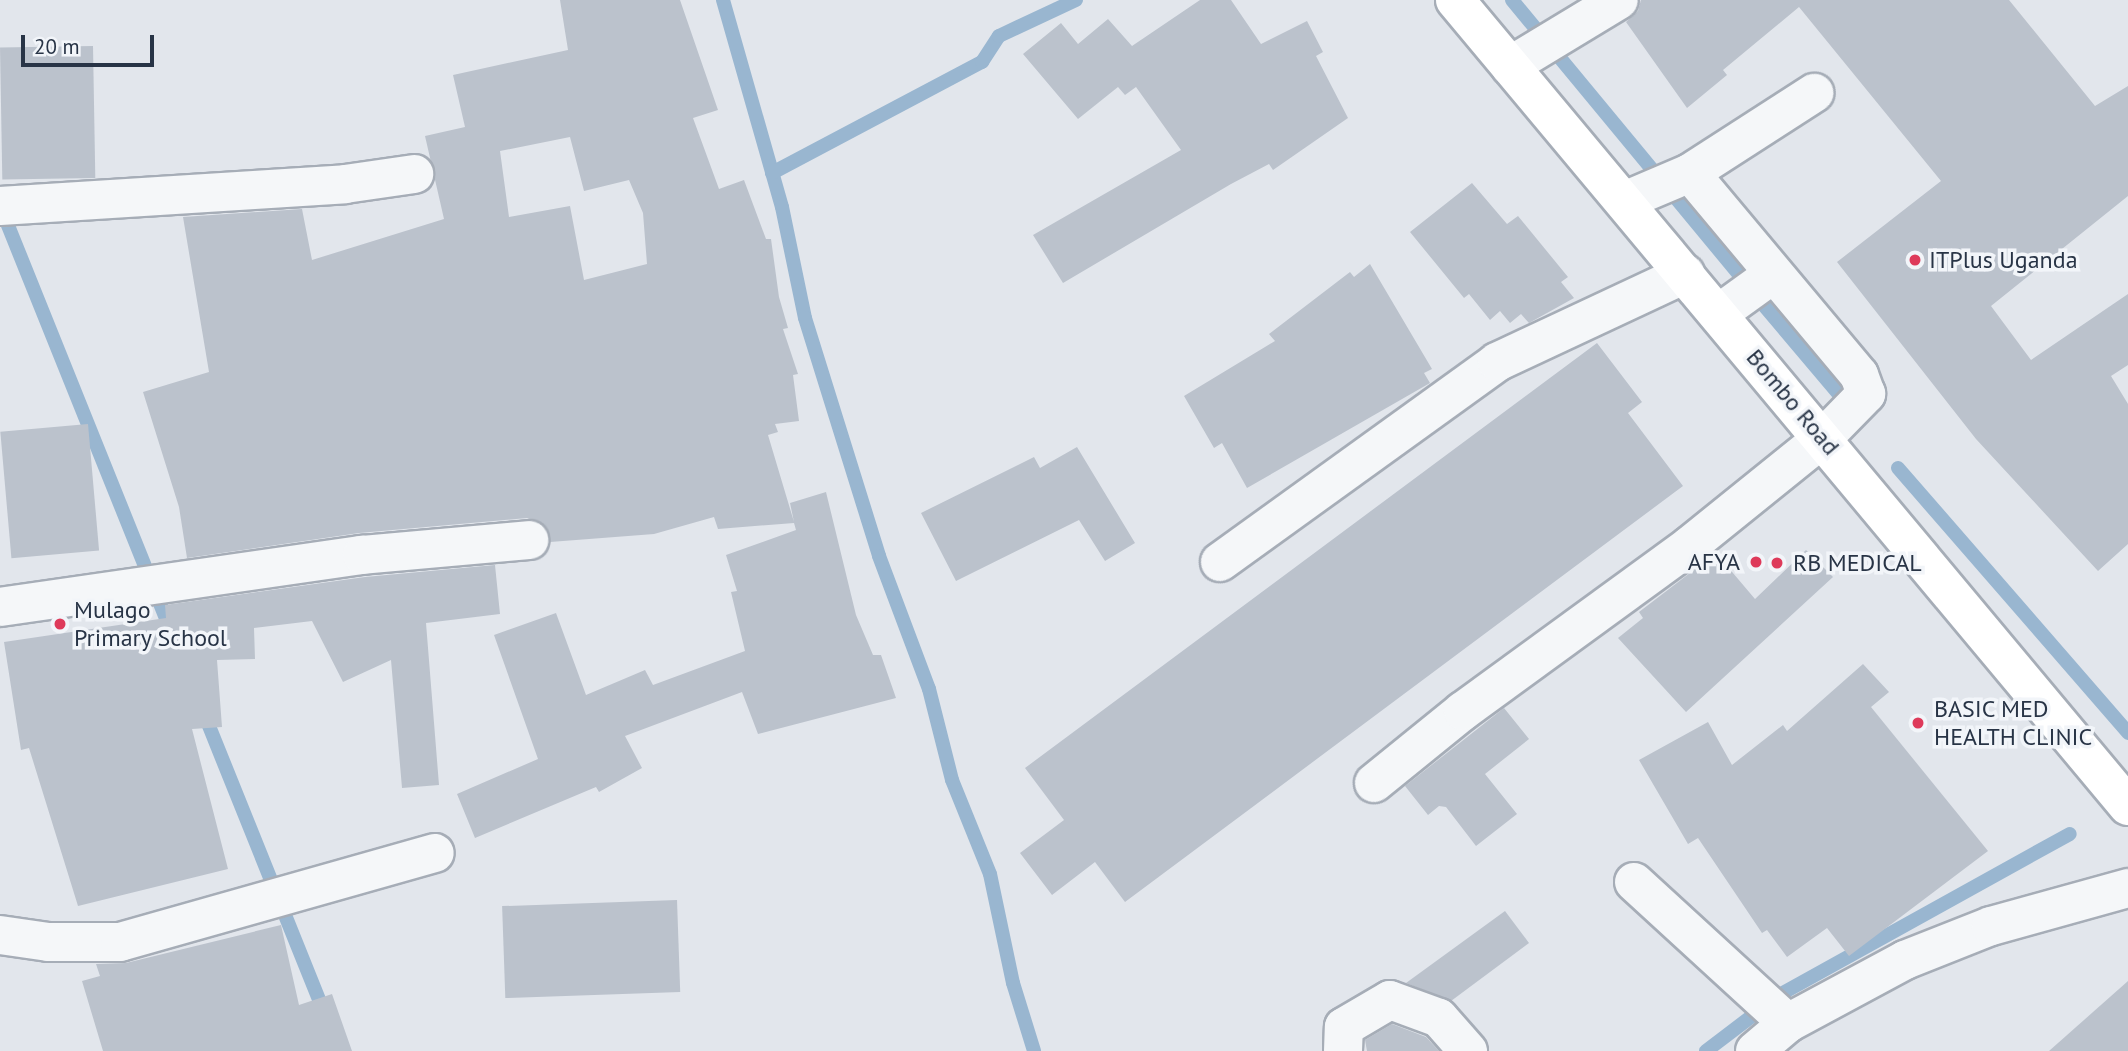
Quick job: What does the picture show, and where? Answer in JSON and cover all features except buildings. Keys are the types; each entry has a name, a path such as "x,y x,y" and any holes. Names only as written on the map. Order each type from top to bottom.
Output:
{"main road":[{"name":"Bombo Road","path":"1470,6 1510,65 2128,806"}],"street":[{"path":"1510,65 1619,0"},
{"path":"1624,201 1690,173 1814,93"},
{"path":"1374,783 1823,438 1866,394 1859,375 1772,275 1690,173"},
{"path":"0,206 332,185 414,174"},
{"path":"1220,562 1497,362 1685,274"},
{"path":"1718,314 1772,275"},
{"path":"0,607 362,555 529,540"},
{"path":"0,935 48,942 120,942 435,853"},
{"path":"1634,882 1788,1023"},
{"path":"1755,1051 1788,1023 1905,960 1991,926 2128,888"},
{"path":"1343,1051 1343,1027 1390,1000 1440,1018 1468,1051"}],"waterway":[{"path":"723,0 782,207 805,318 879,556 929,689 952,780 990,874 1013,983 1034,1051"},
{"path":"772,173 982,62 999,36 1076,0"},
{"path":"1512,0 1739,274"},
{"path":"1,208 172,634"},
{"path":"1761,302 1842,398"},
{"path":"1898,468 2128,733"},
{"path":"203,711 325,1014"},
{"path":"1706,1051 1781,994 2070,834"}],"place":[{"name":"ITPlus Uganda","path":"1915,260"},
{"name":"AFYA","path":"1756,562"},
{"name":"RB MEDICAL","path":"1777,563"},
{"name":"Mulago Primary School","path":"60,624"},
{"name":"BASIC MED HEALTH CLINIC","path":"1918,723"}]}
